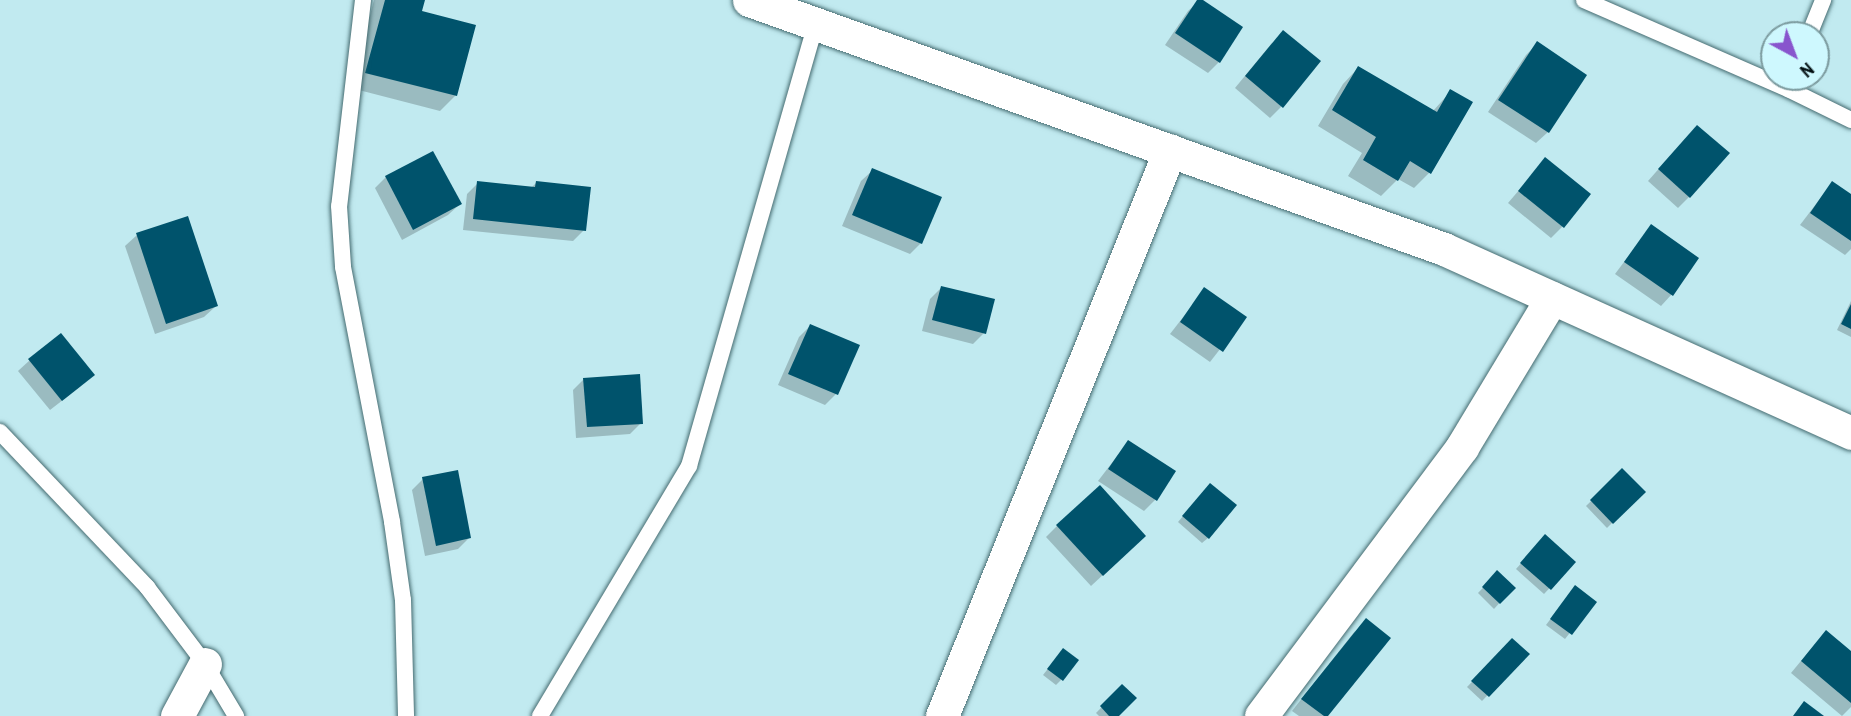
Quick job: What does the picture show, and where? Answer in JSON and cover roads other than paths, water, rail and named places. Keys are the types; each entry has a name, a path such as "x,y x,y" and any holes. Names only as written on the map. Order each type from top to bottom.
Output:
{"street":[{"path":"749,0 1444,249 1851,433"},
{"path":"942,716 1170,150"},
{"path":"1261,716 1461,447 1552,298"},
{"path":"177,716 205,664"}],"lane":[{"path":"363,0 339,206 343,268 392,522 402,600 406,716"},
{"path":"1584,0 1760,71"},
{"path":"1815,21 1823,0"},
{"path":"540,716 689,466 816,23"},
{"path":"1803,91 1851,120"},
{"path":"0,432 148,587 205,664 236,716"}]}
